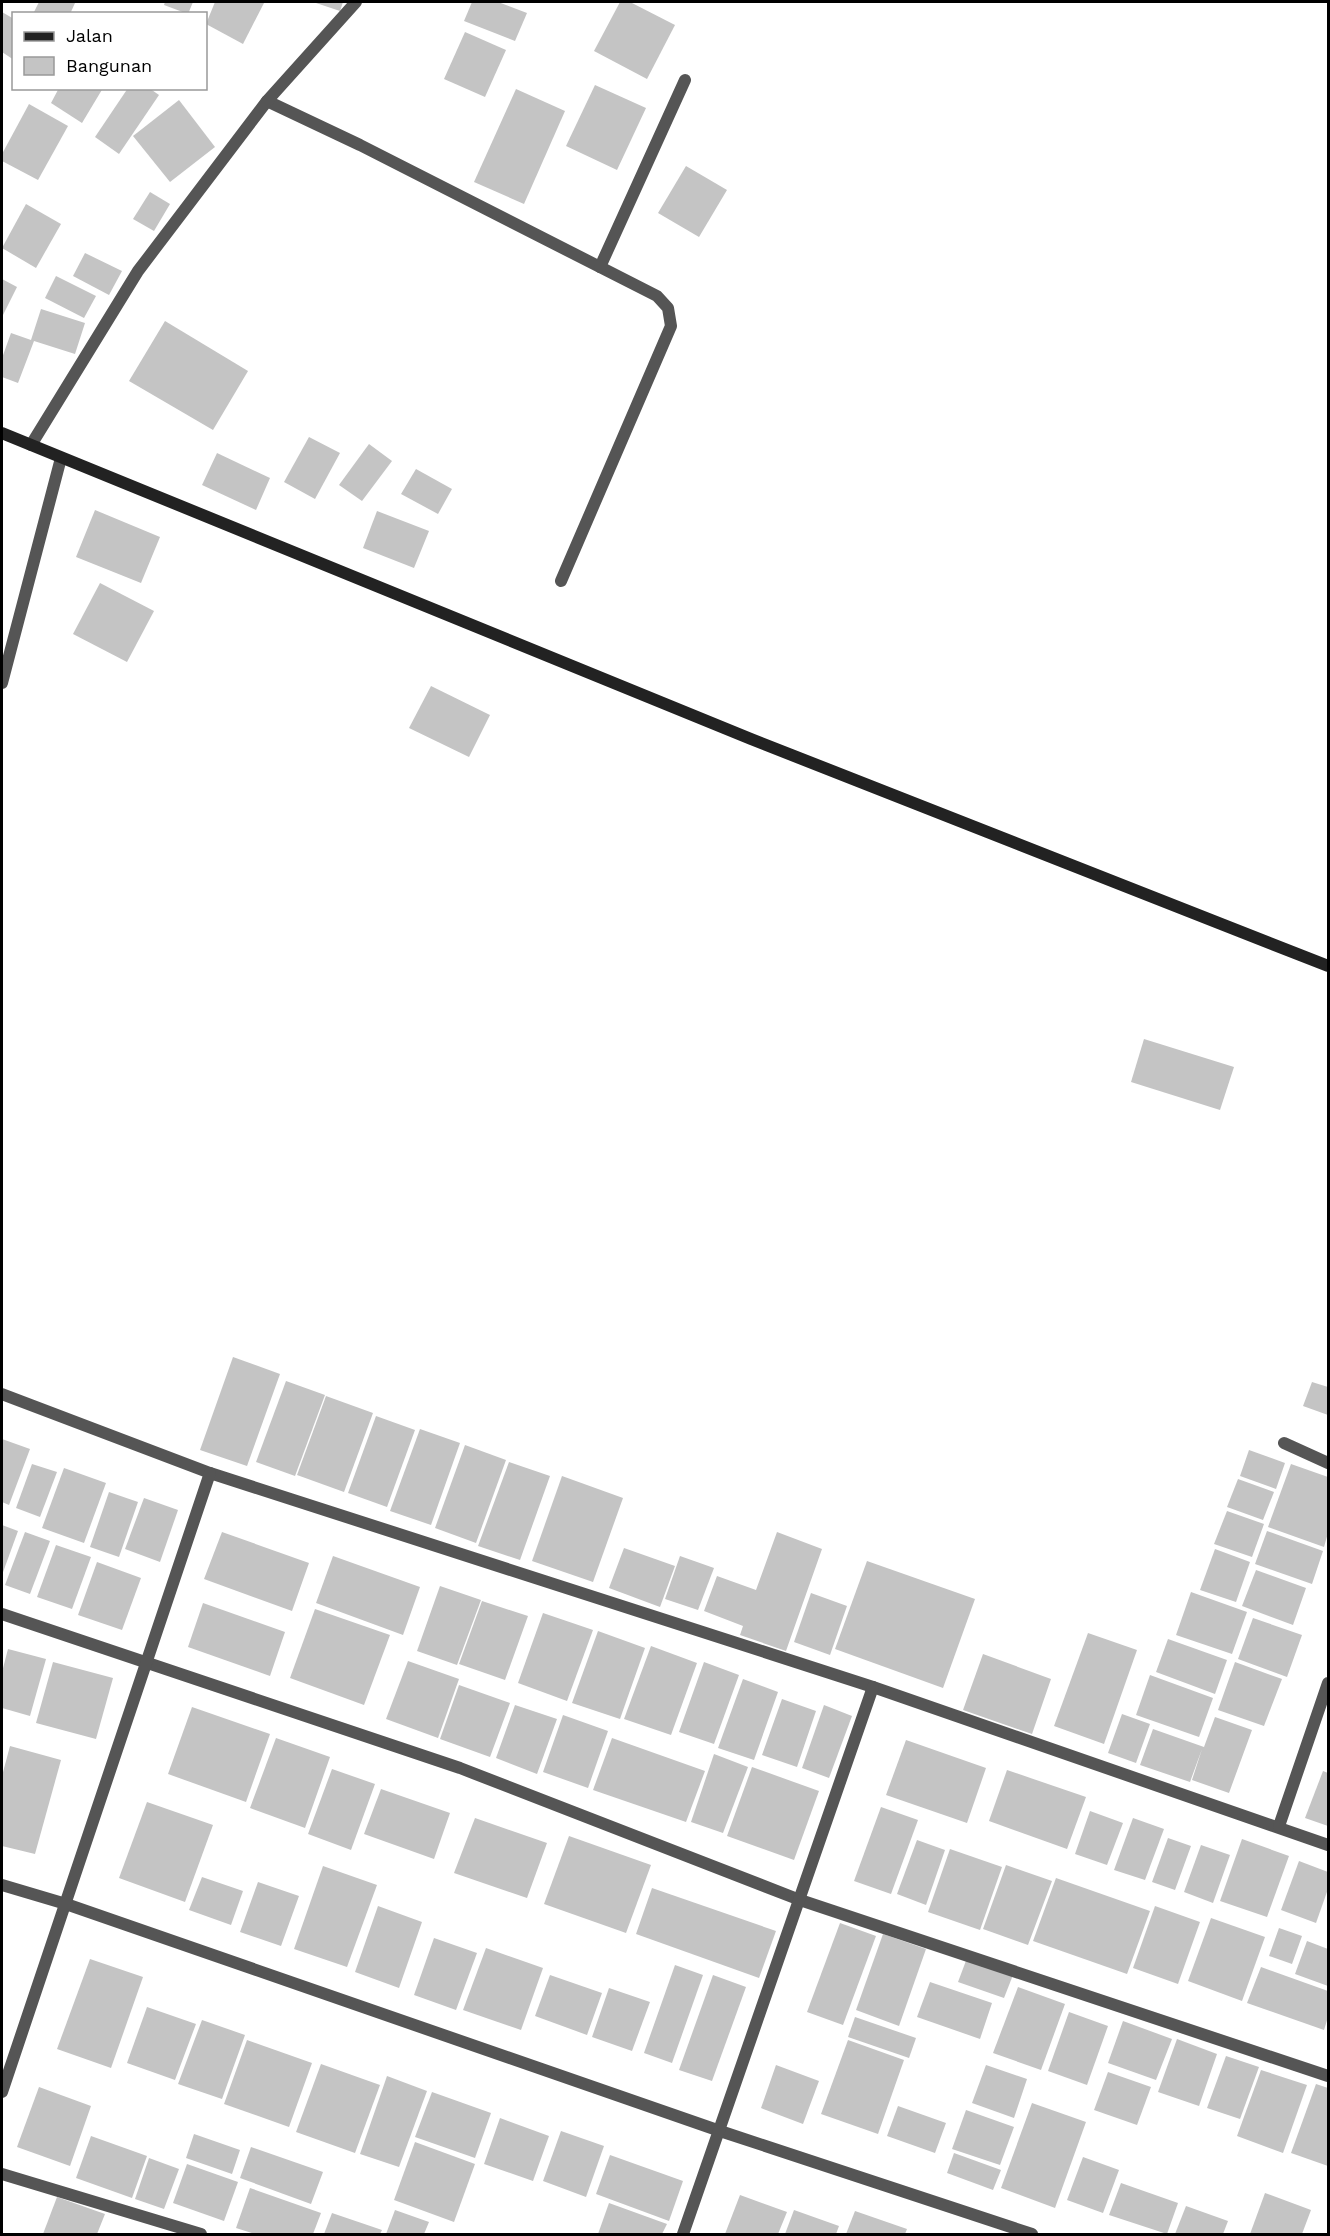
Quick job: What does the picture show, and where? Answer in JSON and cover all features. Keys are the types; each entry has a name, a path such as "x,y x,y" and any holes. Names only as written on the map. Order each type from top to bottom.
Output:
{"street":[{"path":"31,445 138,271 267,101 356,2"},
{"path":"600,267 685,80"},
{"path":"267,101 600,267 662,301 671,316 671,326 561,581"},
{"path":"2,434 751,739 1329,966"},
{"path":"2,682 61,458"},
{"path":"2,1394 210,1473 873,1687 1329,1845"},
{"path":"1284,1443 1329,1463"},
{"path":"2,2092 210,1473"},
{"path":"2,1614 460,1768 800,1900 1329,2076"},
{"path":"1279,1826 1329,1683"},
{"path":"683,2235 873,1687"},
{"path":"2,1885 66,1904 720,2131 1032,2235"},
{"path":"2,2174 201,2235"}],"building":[{"path":"39,2 75,3 71,12 34,12"},
{"path":"165,2 193,2 189,12 164,5"},
{"path":"215,2 264,3 243,44 207,25"},
{"path":"313,2 343,2 340,11"},
{"path":"472,2 498,2 527,13 515,41 464,21"},
{"path":"620,2 630,2 675,25 647,79 594,51"},
{"path":"2,12 12,18 12,59 2,52"},
{"path":"465,32 506,50 485,97 444,79"},
{"path":"595,85 646,108 617,170 566,146"},
{"path":"516,89 565,111 524,204 474,182"},
{"path":"58,90 102,90 82,123 51,103"},
{"path":"127,90 152,90 159,95 119,154 95,137"},
{"path":"179,100 215,147 170,182 133,136"},
{"path":"29,104 68,126 38,180 2,161 2,154"},
{"path":"686,166 727,190 699,237 658,213"},
{"path":"150,192 170,204 154,231 133,219"},
{"path":"26,204 61,224 36,268 2,248"},
{"path":"85,253 122,271 109,295 73,276"},
{"path":"56,276 96,296 84,318 45,298"},
{"path":"2,279 17,287 2,317"},
{"path":"41,309 85,323 75,354 34,341 18,383 2,377 2,358 11,333 31,340"},
{"path":"165,321 248,371 213,430 129,381"},
{"path":"309,437 340,453 315,499 284,482"},
{"path":"369,444 392,461 362,501 339,485"},
{"path":"217,453 270,478 256,510 202,485"},
{"path":"416,469 452,489 438,514 401,494"},
{"path":"95,510 160,537 141,583 76,557"},
{"path":"377,511 429,531 414,568 363,548"},
{"path":"100,583 154,611 127,662 73,634"},
{"path":"431,686 490,715 469,757 409,728"},
{"path":"1144,1039 1234,1067 1220,1110 1131,1082"},
{"path":"233,1357 280,1374 247,1466 200,1450"},
{"path":"286,1381 325,1395 295,1476 256,1462"},
{"path":"1312,1382 1328,1387 1328,1415 1303,1406"},
{"path":"326,1396 373,1413 344,1492 297,1475"},
{"path":"376,1416 415,1430 387,1507 348,1493"},
{"path":"420,1429 460,1443 431,1525 390,1511"},
{"path":"2,1439 30,1449 9,1505 2,1502"},
{"path":"465,1445 506,1460 476,1543 435,1528"},
{"path":"1249,1450 1285,1463 1276,1489 1240,1476"},
{"path":"509,1462 550,1476 520,1560 478,1546"},
{"path":"32,1464 57,1472 40,1517 16,1508"},
{"path":"1291,1464 1328,1477 1328,1533 1324,1547 1268,1527"},
{"path":"64,1468 106,1483 84,1543 42,1528"},
{"path":"562,1476 623,1498 593,1582 532,1561"},
{"path":"1238,1479 1274,1492 1263,1520 1227,1507"},
{"path":"109,1492 138,1502 119,1557 90,1547"},
{"path":"144,1498 178,1510 160,1562 125,1549"},
{"path":"1227,1511 1264,1524 1252,1557 1214,1544"},
{"path":"2,1525 18,1531 2,1575"},
{"path":"1267,1531 1323,1551 1312,1584 1255,1564"},
{"path":"25,1532 50,1541 30,1594 5,1585"},
{"path":"222,1532 309,1563 292,1611 204,1579"},
{"path":"777,1532 822,1549 786,1651 740,1635 743,1626 704,1611 717,1576 756,1590"},
{"path":"56,1545 91,1557 72,1609 37,1597"},
{"path":"624,1548 675,1566 660,1607 609,1588"},
{"path":"1215,1549 1250,1562 1236,1602 1200,1590"},
{"path":"333,1556 420,1587 403,1635 316,1603"},
{"path":"680,1556 714,1568 698,1610 665,1599"},
{"path":"867,1561 975,1599 943,1688 835,1649"},
{"path":"97,1562 141,1578 122,1630 78,1615"},
{"path":"1256,1570 1306,1588 1293,1625 1242,1606"},
{"path":"440,1586 481,1600 457,1665 417,1651"},
{"path":"1191,1592 1247,1612 1232,1654 1176,1635"},
{"path":"811,1593 847,1606 830,1655 794,1642"},
{"path":"482,1601 528,1616 505,1680 459,1664"},
{"path":"203,1603 285,1632 270,1676 188,1647"},
{"path":"315,1609 390,1635 364,1705 290,1678"},
{"path":"543,1613 593,1630 567,1701 518,1683"},
{"path":"1253,1618 1302,1635 1287,1677 1238,1659"},
{"path":"598,1631 645,1648 620,1719 572,1703"},
{"path":"1088,1633 1137,1650 1104,1744 1054,1726"},
{"path":"1168,1639 1227,1660 1215,1694 1156,1672"},
{"path":"651,1646 697,1663 671,1735 624,1719"},
{"path":"8,1649 46,1659 30,1716 2,1708 2,1672"},
{"path":"983,1654 1051,1679 1032,1734 963,1710"},
{"path":"408,1661 459,1679 438,1738 386,1719"},
{"path":"53,1662 113,1678 96,1739 36,1723"},
{"path":"704,1662 739,1675 714,1744 679,1732"},
{"path":"1235,1662 1282,1679 1264,1726 1218,1710"},
{"path":"1150,1675 1213,1698 1199,1737 1136,1715"},
{"path":"743,1679 778,1692 754,1760 718,1748"},
{"path":"459,1685 510,1703 490,1757 440,1739"},
{"path":"782,1699 816,1711 797,1767 762,1755"},
{"path":"515,1705 557,1719 537,1774 496,1758"},
{"path":"824,1705 852,1716 829,1778 802,1768"},
{"path":"192,1707 270,1734 246,1802 168,1774"},
{"path":"1122,1714 1150,1724 1136,1763 1108,1753"},
{"path":"563,1715 608,1731 588,1788 543,1772"},
{"path":"1215,1717 1252,1730 1229,1793 1192,1780 1202,1749 1190,1782 1140,1765 1153,1729 1204,1747"},
{"path":"276,1738 330,1757 305,1828 250,1808"},
{"path":"612,1738 705,1771 686,1822 593,1790"},
{"path":"906,1740 986,1768 967,1823 886,1795"},
{"path":"10,1746 61,1760 35,1854 2,1846 2,1776"},
{"path":"714,1754 748,1767 723,1833 691,1822"},
{"path":"752,1767 819,1791 794,1860 727,1836"},
{"path":"332,1769 375,1784 351,1850 308,1834"},
{"path":"1007,1770 1086,1797 1067,1849 989,1821"},
{"path":"1323,1771 1328,1773 1328,1826 1305,1818"},
{"path":"381,1789 450,1813 434,1859 364,1834"},
{"path":"147,1802 213,1825 185,1902 119,1878"},
{"path":"881,1807 918,1820 891,1894 854,1881"},
{"path":"1090,1811 1123,1823 1107,1865 1075,1854"},
{"path":"475,1818 547,1843 527,1898 454,1873"},
{"path":"1133,1818 1164,1829 1145,1880 1114,1870"},
{"path":"569,1836 651,1865 626,1933 544,1904"},
{"path":"1168,1838 1191,1846 1175,1890 1152,1882"},
{"path":"1242,1839 1289,1856 1267,1917 1220,1901"},
{"path":"917,1840 945,1850 926,1905 897,1894"},
{"path":"1201,1845 1230,1855 1213,1903 1184,1892"},
{"path":"950,1849 1002,1867 980,1930 928,1912"},
{"path":"1299,1861 1328,1872 1328,1889 1316,1923 1281,1910"},
{"path":"1006,1865 1052,1881 1028,1945 983,1929"},
{"path":"323,1866 377,1885 347,1967 294,1949"},
{"path":"202,1877 243,1891 231,1925 189,1910"},
{"path":"1056,1878 1150,1911 1127,1974 1033,1941"},
{"path":"258,1882 299,1896 281,1946 240,1932"},
{"path":"652,1888 776,1931 759,1978 636,1934"},
{"path":"378,1906 422,1922 399,1988 355,1972"},
{"path":"1155,1906 1200,1922 1178,1984 1133,1968"},
{"path":"1211,1918 1265,1937 1242,2001 1188,1981"},
{"path":"840,1923 876,1936 843,2025 807,2012"},
{"path":"1279,1928 1302,1936 1292,1964 1269,1956"},
{"path":"883,1934 926,1949 899,2026 856,2010"},
{"path":"434,1938 477,1953 456,2010 414,1995"},
{"path":"1307,1941 1328,1949 1328,1986 1295,1974"},
{"path":"486,1948 543,1968 521,2030 463,2010"},
{"path":"967,1958 1013,1975 1004,1998 958,1982"},
{"path":"90,1959 143,1977 111,2068 57,2049"},
{"path":"675,1965 703,1975 672,2063 644,2053"},
{"path":"1261,1967 1328,1991 1328,2017 1324,2030 1247,2003"},
{"path":"550,1975 602,1993 587,2035 535,2016"},
{"path":"713,1975 746,1987 712,2081 679,2070"},
{"path":"930,1982 992,2003 980,2039 917,2017"},
{"path":"1018,1987 1065,2004 1041,2070 993,2053"},
{"path":"609,1988 650,2002 632,2051 592,2037"},
{"path":"147,2007 196,2024 175,2080 127,2063"},
{"path":"1069,2012 1108,2026 1087,2085 1048,2071"},
{"path":"855,2017 916,2038 909,2058 848,2037"},
{"path":"202,2020 245,2035 222,2099 178,2084"},
{"path":"1123,2021 1172,2039 1156,2080 1108,2063"},
{"path":"1177,2039 1217,2054 1199,2106 1158,2092"},
{"path":"247,2040 312,2063 289,2127 224,2104"},
{"path":"848,2040 904,2060 878,2134 821,2114"},
{"path":"1226,2056 1259,2067 1240,2119 1207,2108"},
{"path":"321,2064 380,2085 355,2153 296,2132"},
{"path":"776,2065 819,2081 803,2124 761,2108"},
{"path":"986,2065 1027,2079 1014,2118 972,2103"},
{"path":"1261,2070 1307,2085 1283,2153 1237,2136"},
{"path":"1108,2072 1151,2087 1137,2125 1094,2110"},
{"path":"387,2076 427,2091 399,2167 360,2154"},
{"path":"1316,2084 1328,2088 1328,2166 1291,2153"},
{"path":"39,2087 91,2106 70,2166 17,2147"},
{"path":"432,2092 491,2113 475,2158 415,2137"},
{"path":"1032,2103 1086,2122 1055,2208 1001,2188"},
{"path":"898,2106 946,2123 935,2153 887,2136"},
{"path":"966,2110 1014,2127 1000,2165 952,2149"},
{"path":"500,2118 549,2136 533,2181 484,2164"},
{"path":"561,2131 604,2146 586,2197 543,2181"},
{"path":"194,2134 240,2150 232,2174 186,2158"},
{"path":"91,2136 147,2156 132,2198 76,2178"},
{"path":"415,2142 475,2164 454,2222 394,2200"},
{"path":"251,2147 323,2172 311,2204 240,2178"},
{"path":"954,2153 1001,2170 993,2190 947,2173"},
{"path":"610,2155 683,2181 669,2221 596,2194"},
{"path":"1083,2157 1119,2170 1103,2213 1067,2200"},
{"path":"149,2158 179,2169 164,2209 135,2199"},
{"path":"187,2164 238,2182 224,2221 173,2203"},
{"path":"1121,2183 1178,2203 1167,2234 1109,2215"},
{"path":"250,2188 321,2213 313,2234 255,2234 236,2228"},
{"path":"1265,2193 1311,2210 1302,2234 1250,2234"},
{"path":"740,2195 787,2212 778,2234 725,2234"},
{"path":"57,2197 105,2214 97,2234 43,2234"},
{"path":"609,2203 667,2224 662,2234 598,2234"},
{"path":"1186,2206 1228,2221 1223,2234 1175,2234"},
{"path":"395,2210 429,2222 424,2234 386,2234"},
{"path":"794,2210 839,2226 836,2234 785,2234"},
{"path":"855,2211 907,2229 905,2234 846,2234"},
{"path":"332,2213 382,2230 380,2234 324,2234"}]}
